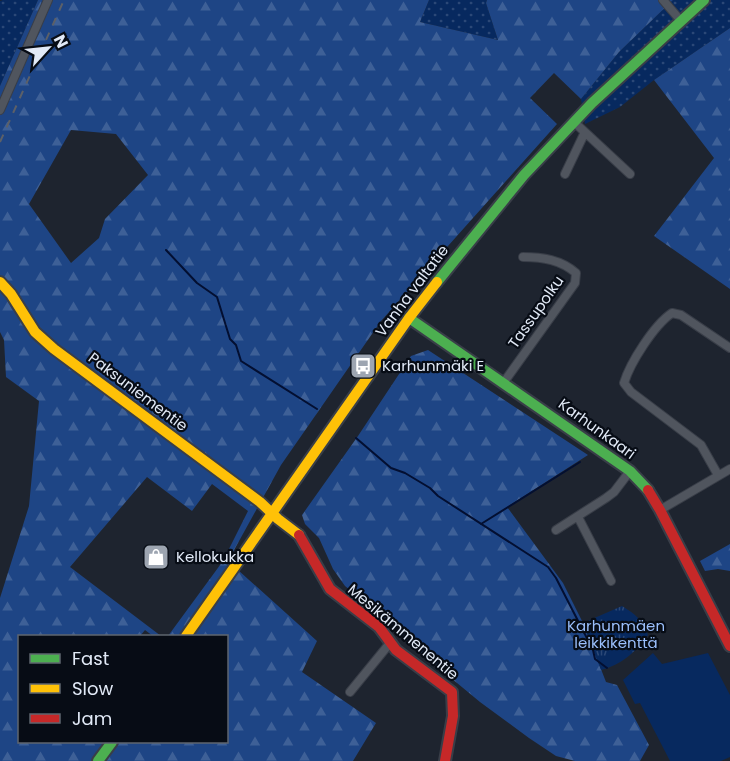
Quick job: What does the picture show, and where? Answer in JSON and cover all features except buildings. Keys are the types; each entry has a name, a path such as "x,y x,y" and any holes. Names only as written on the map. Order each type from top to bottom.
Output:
{"street":[{"path":"0,110 48,0"},
{"path":"663,0 681,21"},
{"name":"Vanha valtatie","path":"187,635 409,318 480,227 524,175 574,122 704,0"},
{"path":"574,122 630,174"},
{"path":"565,174 585,132"},
{"name":"Tassupolku","path":"504,382 575,283 576,273 566,264 541,257 523,256"},
{"name":"Paksuniementie","path":"0,282 11,294 35,332 54,349 272,513"},
{"path":"718,475 701,445 632,392 624,383 628,372 646,344 665,318 672,314 681,315 730,348"},
{"name":"Karhunkaari","path":"409,318 630,471 660,510 730,646"},
{"path":"660,510 730,469"},
{"path":"556,530 614,492 630,471"},
{"name":"Mesikämmenentie","path":"272,513 298,532 330,589 379,627 390,643 403,655 452,692 453,707 445,761"},
{"path":"578,517 611,581"},
{"path":"350,692 390,643"},
{"path":"98,761 111,743"}],"green space":[{"path":"38,0 0,86 0,1"},
{"path":"38,0 429,0 420,22 498,40 487,0 673,0 619,52 581,99 554,73 530,98 557,124 381,321 281,465 228,561 317,641 302,672 376,723 353,761 0,761 0,598 29,506 39,401 6,377 4,340 0,332 0,86","holes":["71,130 116,134 148,175 105,219 99,238 71,263 29,204","147,477 192,511 212,484 248,511 223,561 169,635 228,635 228,743 18,743 18,635 141,635 145,630 152,635 160,635 70,567"]},
{"path":"429,0 487,0 498,40 420,22"},
{"path":"673,0 730,0 730,28 654,80 620,107 585,124 581,99 619,52"},
{"path":"730,28 730,289 654,236 714,158 654,80"},
{"path":"428,350 588,455 507,507 563,583 583,623 606,682 617,685 649,745 640,761 575,761 556,756 529,738 480,702 410,644 384,617 345,586 333,569 319,538 305,524 302,515 411,356"},
{"path":"730,544 730,571 718,569 705,571 700,561"},
{"name":"Karhunmäen leikkikenttä","path":"622,606 638,618 648,635 628,657 616,665 601,670 583,623"},
{"path":"653,653 662,664 708,653 730,695 730,757 721,761 670,761 640,703 635,704 623,680"}],"waterway":[{"path":"166,250 197,283 217,297 230,339 236,345 241,361 317,409"},
{"path":"356,438 391,468 405,473 430,488 438,496 548,567 593,650 595,659 607,668"},
{"path":"481,524 580,462"}],"railway":[{"path":"0,142 64,0"}],"traffic: fast":[{"path":"437,282 524,175 592,103 704,0"},
{"path":"409,318 630,471 648,490"},
{"path":"98,761 111,743"}],"traffic: slow":[{"path":"0,282 11,294 35,332 54,349 260,502 299,535"},
{"path":"187,635 409,318 437,282"}],"traffic: jam":[{"path":"648,490 730,646"},
{"path":"299,535 330,589 379,627 396,650 452,692 453,716 445,761"}],"place":[{"name":"Karhunmäki E","path":"363,366"},
{"name":"Kellokukka","path":"156,557"}]}
